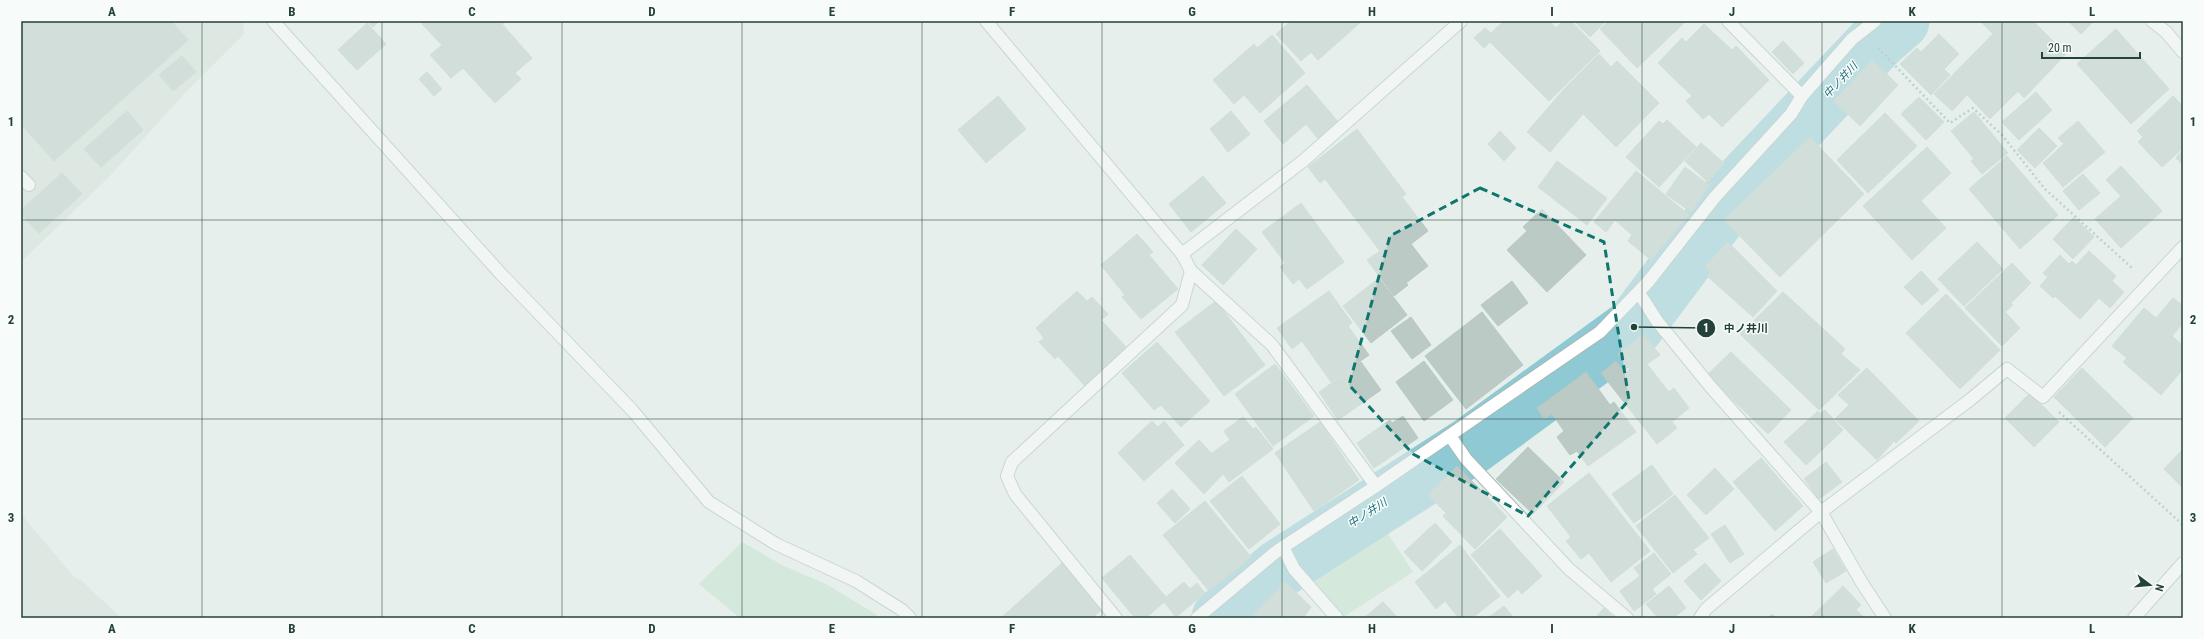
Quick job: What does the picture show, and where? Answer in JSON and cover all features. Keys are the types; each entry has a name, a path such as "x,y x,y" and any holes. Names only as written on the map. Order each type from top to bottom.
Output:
{"street":[{"path":"272,21 501,274 632,410 709,502 776,544 856,581 902,610 910,618"},
{"path":"986,21 1182,254 1191,271 1272,345 1376,486"},
{"path":"1182,254 1303,161 1461,21"},
{"path":"1728,21 1802,96"},
{"path":"1197,618 1284,550 1600,332 1642,297 1715,197 1791,114 1802,96 1852,39 1875,21"},
{"path":"2152,21 2166,32 2183,52"},
{"path":"1700,618 1706,609 1821,512 1971,399 2007,369 2043,397 2183,247"},
{"path":"1116,618 1015,494 1007,476 1012,462 1182,305 1191,271"},
{"path":"1642,297 1657,321 1710,386 1821,512 1862,583 1885,618"},
{"path":"1450,436 1466,459 1569,569 1627,618"},
{"path":"1284,550 1294,569 1337,618"},
{"path":"2134,618 2183,563"}],"path":[{"path":"1880,51 1950,123 1973,108 2002,135 2045,188 2148,284"},
{"path":"2043,397 2183,525"}],"highlighted area":[{"path":"1480,188 1604,242 1629,400 1528,516 1413,454 1349,385 1390,236"}],"shaded area":[{"path":"21,21 243,21 244,34 185,93 108,178 21,262"},
{"path":"21,514 74,577 81,580 121,618 21,618"}],"green space":[{"path":"1377,517 1413,572 1342,618 1308,580 1304,569 1309,558"},
{"path":"742,542 784,566 826,584 877,615 873,618 740,618 699,584"}],"building":[{"path":"21,21 171,21 188,40 54,161 21,124"},
{"path":"367,21 379,21 373,27"},
{"path":"425,21 506,21 502,24 532,58 515,73 521,79 495,103 463,68 451,78 430,55 442,45 422,24"},
{"path":"1291,21 1362,21 1318,60 1311,52 1301,61 1276,34"},
{"path":"1504,21 1550,21 1556,28 1563,21 1571,21 1600,51 1549,101 1490,42 1484,48 1474,38 1485,28 1491,33"},
{"path":"1574,21 1606,21 1590,37"},
{"path":"1609,21 1686,21 1637,68 1600,29"},
{"path":"1980,21 2033,21 2066,54 2024,98 2018,91 1990,119 1967,95 1952,111 1934,94 1993,34"},
{"path":"2068,21 2094,21 2081,34"},
{"path":"367,23 386,44 357,70 338,50"},
{"path":"1704,24 1732,50 1736,46 1769,80 1722,127 1709,114 1703,119 1686,101 1692,96 1658,63 1682,38 1686,42"},
{"path":"2116,29 2169,89 2131,124 2077,64"},
{"path":"1939,34 1959,54 1944,69 1950,75 1931,95 1900,64 1917,48 1921,52"},
{"path":"1272,35 1305,73 1260,113 1244,95 1234,104 1213,80 1254,44 1257,48"},
{"path":"1783,41 1804,63 1793,74 1772,52"},
{"path":"1599,54 1611,67 1617,61 1659,103 1616,147 1583,114 1550,152 1527,132 1566,87"},
{"path":"182,56 196,72 173,91 159,75"},
{"path":"1872,60 1898,85 1860,126 1834,101"},
{"path":"427,72 442,89 434,96 419,79"},
{"path":"1307,85 1339,123 1319,140 1306,124 1283,144 1264,121"},
{"path":"2036,92 2052,110 2019,140 2002,122"},
{"path":"998,96 1026,129 986,163 958,130"},
{"path":"2173,96 2183,106 2183,148 2162,167 2138,142 2143,137 2137,131"},
{"path":"1919,97 1944,122 1926,140 1901,114"},
{"path":"127,111 143,130 101,167 84,149"},
{"path":"1231,111 1250,134 1228,152 1210,129"},
{"path":"1974,112 2008,153 1982,174 1971,161 1974,159 1951,131"},
{"path":"1885,113 1917,146 1868,193 1837,160"},
{"path":"1667,120 1696,147 1659,187 1626,157 1659,121 1663,124"},
{"path":"2078,121 2105,152 2063,187 2043,163 2064,144 2058,138"},
{"path":"2039,128 2057,146 2035,168 2017,150"},
{"path":"1357,129 1406,194 1402,197 1428,231 1411,244 1428,266 1406,283 1408,285 1394,296 1367,260 1380,251 1325,179 1320,183 1308,167"},
{"path":"1500,131 1516,148 1504,161 1488,144"},
{"path":"1810,137 1864,194 1780,277 1724,220"},
{"path":"1701,143 1724,163 1708,182 1685,161"},
{"path":"1927,147 1951,173 1921,201 1946,228 1912,260 1863,206"},
{"path":"2183,150 2183,165 2176,158"},
{"path":"2007,156 2058,215 2020,249 1969,189"},
{"path":"1557,161 1607,198 1587,225 1538,187"},
{"path":"2121,166 2162,211 2121,248 2095,219 2121,196 2106,180"},
{"path":"1685,167 1709,185 1691,212 1666,194"},
{"path":"1636,171 1689,215 1651,260 1628,241 1632,235 1615,220 1606,232 1594,222"},
{"path":"62,173 82,194 39,233 21,214 21,210"},
{"path":"2083,174 2100,193 2079,210 2063,191"},
{"path":"1203,176 1226,203 1191,232 1169,204"},
{"path":"1301,203 1344,262 1307,289 1299,279 1293,284 1280,267 1285,263 1262,232"},
{"path":"1542,209 1586,255 1547,292 1507,250 1527,231 1523,227"},
{"path":"2074,217 2094,237 2073,259 2053,239"},
{"path":"1236,229 1257,249 1223,285 1202,265"},
{"path":"1137,234 1153,252 1149,255 1178,289 1141,319 1122,297 1125,295 1101,265"},
{"path":"1728,242 1777,291 1753,317 1707,276 1711,272 1705,266"},
{"path":"1977,242 2003,269 1964,306 1938,279"},
{"path":"2089,251 2116,276 2112,281 2124,292 2110,308 2099,298 2080,319 2055,296 2053,298 2040,286 2048,277 2043,273 2060,255 2069,264 2072,261 2076,265"},
{"path":"2012,263 2031,283 2011,303 2013,305 2005,312 2020,328 2002,346 1965,308"},
{"path":"1921,271 1939,290 1922,305 1904,287"},
{"path":"1379,278 1407,315 1371,343 1343,306"},
{"path":"1512,281 1528,303 1498,326 1481,305"},
{"path":"1077,291 1087,301 1092,297 1108,314 1101,320 1127,348 1085,386 1058,356 1055,359 1039,342 1044,338 1036,328"},
{"path":"1329,291 1352,323 1348,326 1369,355 1331,382 1302,341 1292,349 1277,328"},
{"path":"1783,292 1845,349 1841,354 1860,370 1819,410 1740,334"},
{"path":"1946,294 2000,350 1960,389 1906,333"},
{"path":"2173,298 2183,306 2183,323 2172,336 2183,346 2183,369 2161,395 2123,362 2127,358 2112,346 2144,308 2156,318"},
{"path":"1216,301 1265,365 1224,396 1175,332"},
{"path":"1482,312 1523,365 1466,409 1425,356"},
{"path":"1411,317 1431,345 1412,359 1391,331"},
{"path":"1643,334 1660,355 1647,364 1669,392 1674,388 1689,408 1672,422 1677,428 1657,444 1601,373 1616,361 1625,373 1630,369 1618,354"},
{"path":"1157,342 1210,401 1181,427 1161,405 1154,410 1122,373"},
{"path":"1731,352 1791,410 1768,434 1707,375"},
{"path":"1424,361 1453,400 1424,421 1396,382"},
{"path":"1361,362 1381,390 1338,420 1319,392"},
{"path":"1275,364 1314,416 1273,446 1235,394"},
{"path":"1867,368 1919,421 1896,443 1894,441 1877,460 1835,419 1849,405 1838,395"},
{"path":"2082,368 2133,418 2105,447 2054,397"},
{"path":"1586,372 1610,405 1614,402 1636,432 1588,466 1577,451 1570,455 1557,437 1564,431 1552,414 1544,419 1537,408"},
{"path":"2030,393 2059,422 2034,447 2005,418"},
{"path":"1825,410 1843,430 1806,465 1784,442 1818,411 1820,414"},
{"path":"1403,416 1418,438 1374,468 1357,443 1390,420 1392,423"},
{"path":"1243,417 1253,429 1256,427 1273,449 1229,482 1209,455 1230,440 1224,431"},
{"path":"1152,421 1158,427 1164,421 1184,445 1144,481 1118,453"},
{"path":"1320,422 1359,480 1314,511 1275,453"},
{"path":"1199,440 1211,453 1209,455 1223,474 1204,494 1175,463"},
{"path":"1528,447 1564,482 1533,514 1496,479"},
{"path":"2183,449 2183,488 2164,469"},
{"path":"1761,458 1803,506 1775,531 1733,482"},
{"path":"1826,462 1842,482 1819,499 1804,479"},
{"path":"1652,465 1673,494 1634,523 1612,494"},
{"path":"1457,466 1507,517 1475,549 1443,516 1446,513 1428,495"},
{"path":"1715,468 1734,489 1706,515 1687,495"},
{"path":"1589,473 1650,551 1611,582 1589,553 1581,559 1566,541 1571,537 1547,506"},
{"path":"1242,476 1280,524 1249,549 1210,501"},
{"path":"1172,489 1190,509 1175,523 1157,503"},
{"path":"1675,495 1709,538 1693,550 1697,554 1673,573 1636,526"},
{"path":"1205,501 1251,557 1209,591 1163,535"},
{"path":"1435,523 1452,542 1422,571 1404,552"},
{"path":"1725,525 1744,554 1730,563 1711,534"},
{"path":"1500,529 1542,576 1522,594 1518,589 1508,598 1471,555"},
{"path":"1460,545 1500,596 1472,618 1459,618 1445,601 1436,609 1415,582"},
{"path":"1833,549 1846,571 1826,583 1813,562"},
{"path":"1654,553 1671,574 1652,589 1656,594 1634,611 1620,591 1640,576 1634,568"},
{"path":"1130,555 1166,597 1184,582 1190,589 1197,583 1205,593 1176,617 1164,602 1146,618 1135,618 1102,578"},
{"path":"1062,563 1102,609 1092,618 1001,618"},
{"path":"1705,563 1721,581 1701,600 1684,581"},
{"path":"1285,582 1311,607 1303,618 1250,618"},
{"path":"1669,586 1686,608 1673,618 1658,618 1646,604"},
{"path":"1843,586 1861,605 1856,610 1865,618 1810,618"},
{"path":"1383,602 1398,618 1364,618"},
{"path":"1504,606 1514,618 1488,618"},
{"path":"1604,608 1614,618 1595,618"},
{"path":"1772,614 1776,618 1767,618"}],"waterway":[{"name":"中ノ井川","path":"1221,618 1279,569 1472,445 1634,327 1739,187 1878,40 1900,21"}],"place":[{"name":"中ノ井川","path":"1634,327"}]}
